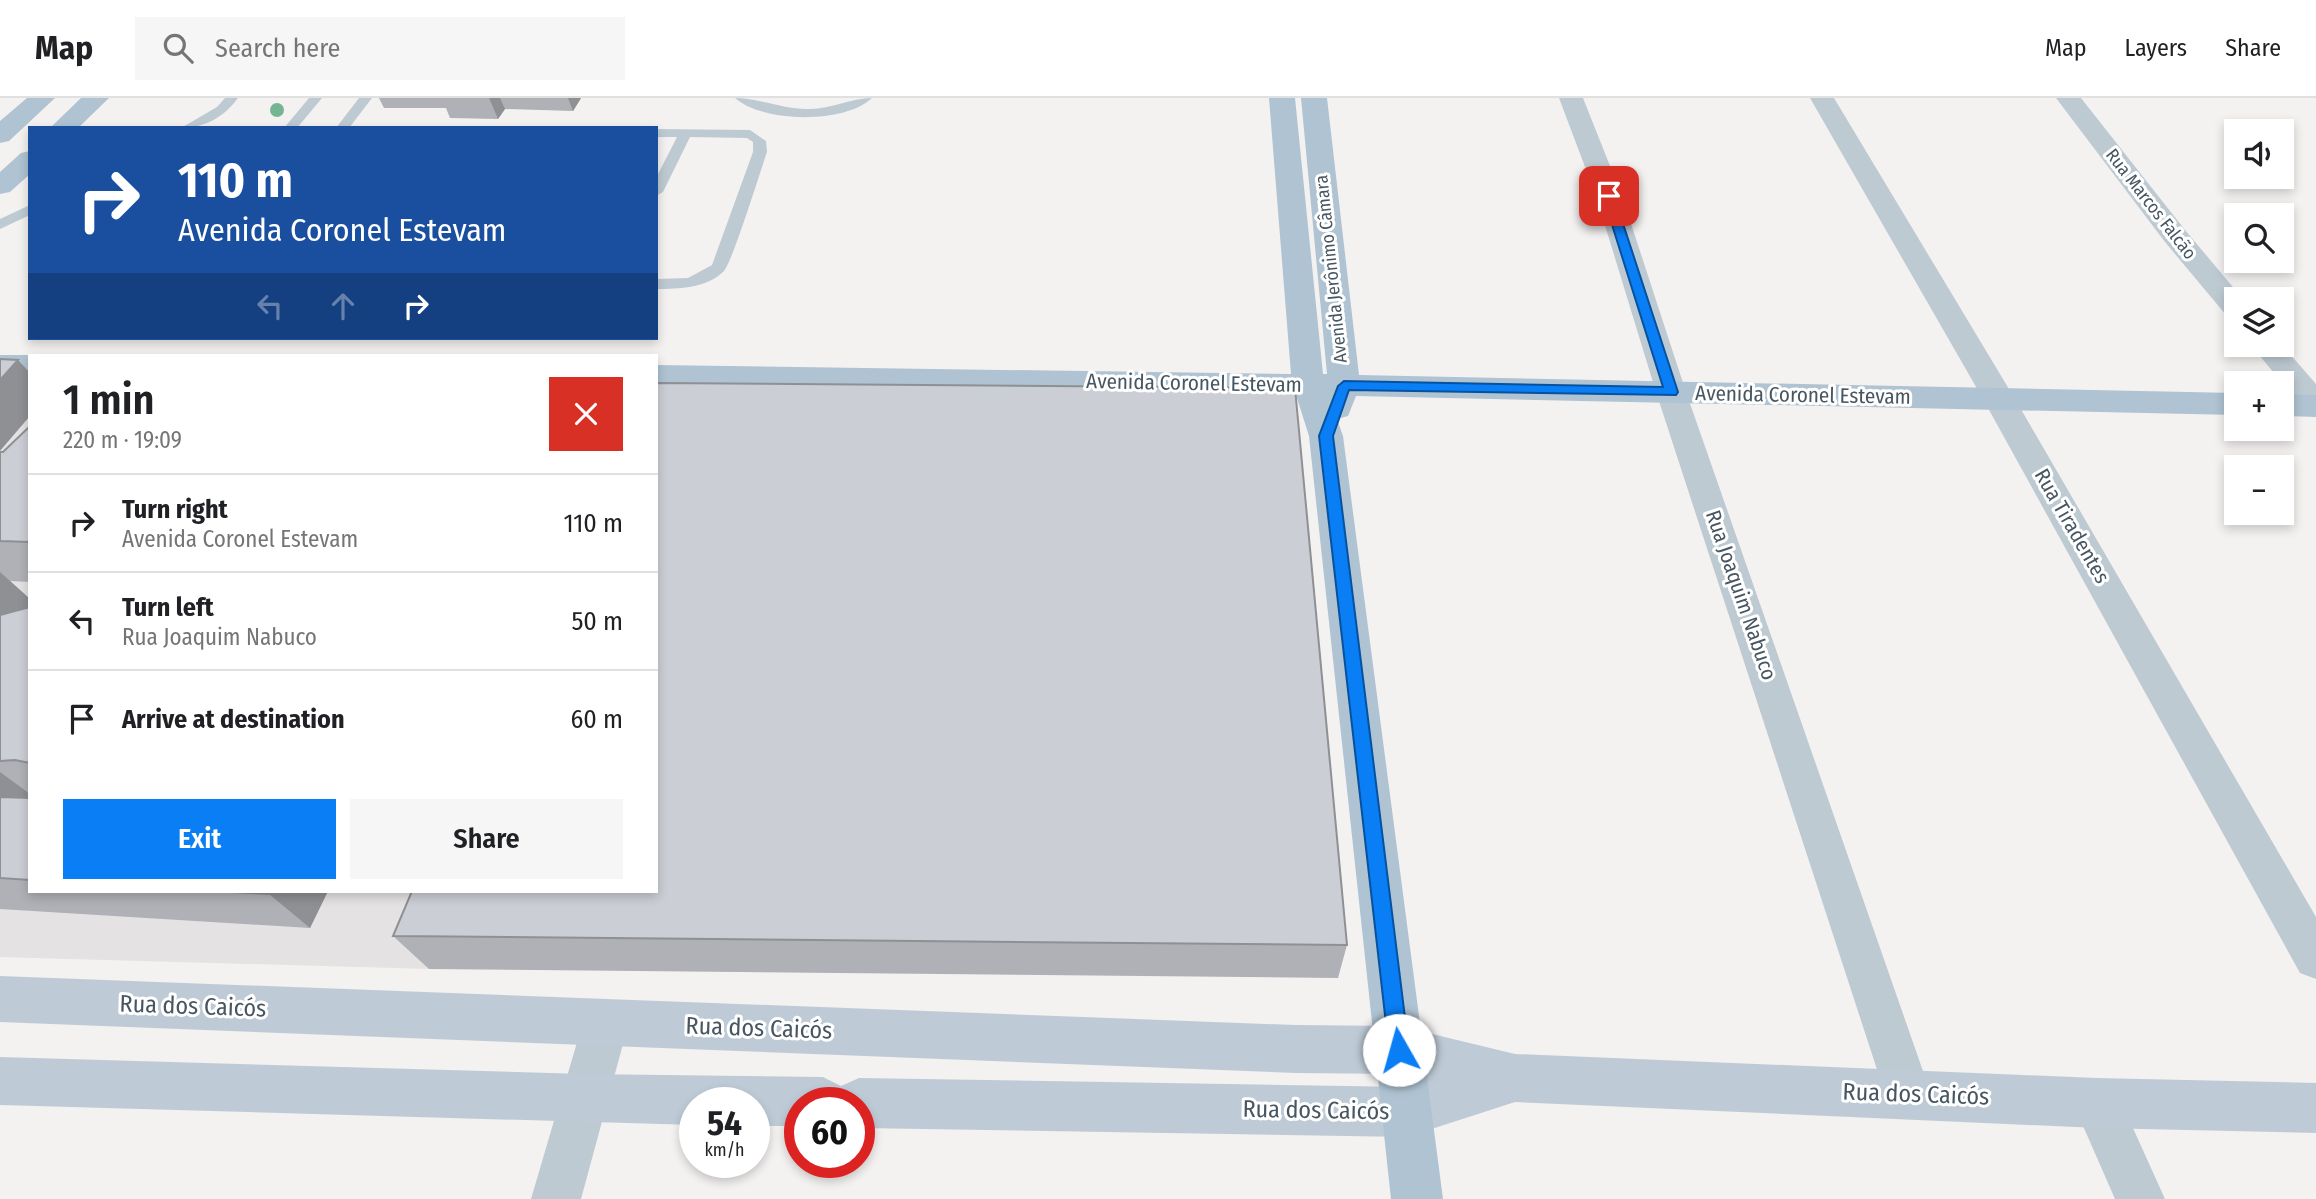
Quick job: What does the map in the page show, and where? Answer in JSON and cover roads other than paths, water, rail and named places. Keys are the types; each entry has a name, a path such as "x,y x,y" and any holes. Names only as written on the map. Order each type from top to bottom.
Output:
{"main road":[{"path":"0,135 41,98"},
{"path":"65,126 96,98"},
{"name":"Avenida Jerônimo Câmara","path":"1282,98 1302,336 1309,385 1326,436 1417,1199"},
{"name":"Avenida Jerônimo Câmara","path":"1314,98 1344,386 1326,436"},
{"path":"0,186 28,161"},
{"path":"0,365 28,365"},
{"name":"Avenida Coronel Estevam","path":"658,375 2224,404"},
{"path":"2294,405 2316,405"}],"street":[{"name":"Rua Joaquim Nabuco","path":"1571,98 1609,196 1671,392 1908,1094"},
{"name":"Rua Tiradentes","path":"1822,98 1999,399 2316,958"},
{"name":"Rua Marcos Falcão","path":"2068,98 2224,295"},
{"path":"2276,357 2316,405"},
{"name":"Rua dos Caicós","path":"0,999 1295,1049 1399,1050 1515,1078 2097,1102 2316,1108"},
{"path":"556,1199 606,1022"},
{"name":"Rua dos Caicós","path":"875,1103 1407,1112 1515,1078"},
{"path":"0,1081 584,1099 784,1102"},
{"path":"2097,1102 2140,1199"}],"lane":[{"path":"191,126 222,110 232,98"},
{"path":"292,126 316,98"},
{"path":"344,126 366,98"},
{"path":"741,98 777,111 795,113 842,109 866,98"},
{"path":"658,133 750,134 759,141 760,152 719,267 704,280 658,284"},
{"path":"658,188 686,133"},
{"path":"0,227 28,210"},
{"path":"0,227 28,222"}]}
